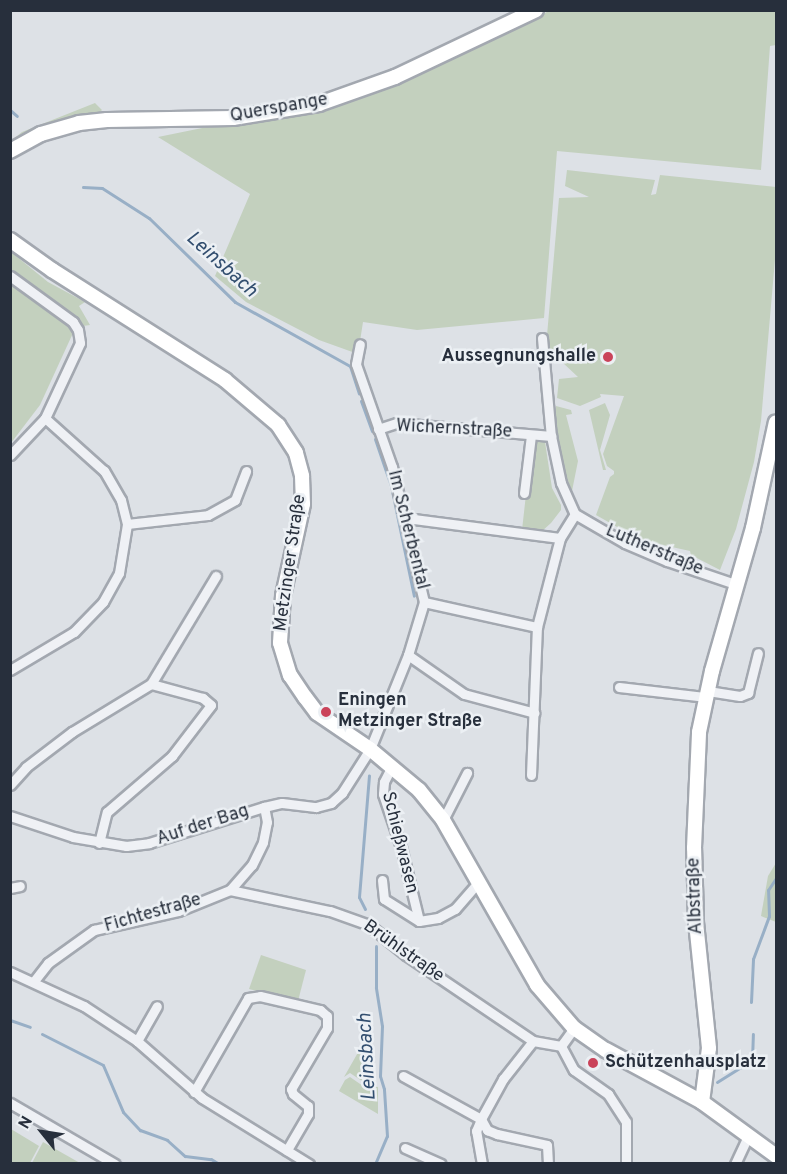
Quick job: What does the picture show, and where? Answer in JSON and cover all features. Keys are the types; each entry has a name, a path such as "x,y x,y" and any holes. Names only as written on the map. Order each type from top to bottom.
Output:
{"main road":[{"name":"Querspange","path":"10,151 41,134 87,122 233,118 319,104 395,78 536,10"},
{"name":"Metzinger Straße","path":"10,240 52,270 225,380 278,425 296,453 302,476 303,504 282,596 280,643 290,675 317,713 370,749 419,790 443,820 477,884 537,985 574,1028 606,1050 702,1102 777,1156"},
{"name":"Albstraße","path":"702,1102 710,1048 696,922 694,848 696,767 707,694 735,584 753,528 777,422"}],"street":[{"path":"10,276 73,322 78,330 80,343 45,418 10,455"},
{"path":"531,775 537,627 560,538 575,514 561,483 551,436 542,338"},
{"name":"Im Scherbental","path":"360,344 356,364 393,467 424,602 408,655 370,749"},
{"path":"10,670 74,632 103,602 119,573 127,524 121,500 104,471 45,418"},
{"name":"Wichernstraße","path":"378,429 397,423 551,436"},
{"name":"Wichernstraße","path":"524,493 531,435"},
{"path":"127,524 208,515 235,500 246,471"},
{"name":"Lutherstraße","path":"575,514 625,543 667,561 735,584"},
{"path":"406,518 560,538"},
{"path":"10,785 26,767 72,732 152,684 216,576"},
{"path":"424,602 537,627"},
{"path":"618,687 740,696 748,693 758,653"},
{"path":"408,655 464,694 535,713"},
{"path":"99,843 107,812 172,756 211,705 203,698 152,684"},
{"name":"Auf der Bag","path":"10,816 99,843 126,846 149,843 282,803 316,807 332,803 342,793 370,749"},
{"name":"Schießwasen","path":"392,766 384,782 383,794 401,847 418,921"},
{"path":"443,820 467,773"},
{"name":"Fichtestraße","path":"34,981 48,963 94,930 178,911 230,890 252,864 263,842 267,822 264,807"},
{"name":"Schießwasen","path":"382,880 384,899 418,921"},
{"path":"418,921 438,918 455,909 477,884"},
{"name":"Brühlstraße","path":"230,890 330,910 369,925 406,955 533,1041 561,1046"},
{"path":"10,972 34,981 84,1006 137,1041 194,1092 309,1164"},
{"path":"194,1092 248,998 260,996 320,1010 327,1016 327,1028 291,1089 293,1094 308,1106 308,1114 287,1150"},
{"path":"137,1041 157,1006"},
{"path":"574,1028 561,1046 574,1070 608,1094 626,1122 626,1164"},
{"path":"482,1164 476,1131 480,1119 503,1079 533,1041"},
{"path":"403,1076 480,1119 487,1130 547,1145 548,1164"},
{"path":"10,1103 115,1164"},
{"path":"735,1164 748,1136"},
{"path":"405,1148 441,1164"}],"green space":[{"path":"549,11 776,11 776,45 770,46 761,170 557,151 544,318 417,330 363,322 358,354 319,340 246,302 215,276 250,194 158,137 212,126 297,115 351,100 422,72"},
{"path":"95,103 102,110 97,115 55,122 35,130 11,145 11,141 22,132"},
{"path":"567,170 655,180 651,195 656,194 660,175 776,187 776,248 761,421 754,462 736,529 720,570 691,555 690,551 640,540 596,515 610,477 614,474 614,471 607,466 603,454 624,396 600,394 601,397 580,406 557,398 559,379 578,377 546,347 559,198 589,197 565,186"},
{"path":"11,252 48,282 85,302 79,306 90,325 83,326 11,271"},
{"path":"11,283 68,325 73,333 40,405 11,443"},
{"path":"605,403 610,415 600,450 606,470 603,470 589,410"},
{"path":"556,406 571,410 572,414 566,415 578,461 572,491 563,469 556,432"},
{"path":"532,441 545,442 552,488 561,505 561,510 541,532 522,530"},
{"path":"776,863 776,922 761,916 768,876"},
{"path":"261,955 306,970 298,1001 249,989"},
{"path":"368,1035 365,1054 375,1066 376,1084 365,1083 350,1073 344,1077"},
{"path":"350,1077 363,1086 378,1087 378,1114 339,1091 345,1080"},
{"path":"11,1129 39,1146 30,1163 11,1163"},
{"path":"43,1142 80,1163 32,1163"}],"waterway":[{"name":"Leinsbach","path":"10,110 17,116"},
{"name":"Leinsbach","path":"83,187 102,188 149,218 235,302 350,366 359,394"},
{"name":"Leinsbach","path":"361,401 372,431"},
{"name":"Leinsbach","path":"375,439 391,486 414,596"},
{"name":"Leinsbach","path":"365,909 359,897 369,775"},
{"path":"751,1002 753,959 769,916 768,890 776,878"},
{"name":"Leinsbach","path":"375,1164 387,1136 384,1089 380,1076 382,1026 376,987 376,946"},
{"path":"10,1020 30,1027"},
{"path":"42,1034 103,1065 123,1112 140,1130 167,1140 185,1156 211,1159 219,1164"},
{"path":"717,1082 752,1060 753,1034"}],"place":[{"name":"Aussegnungshalle","path":"608,357"},
{"name":"Eningen Metzinger Straße","path":"326,712"},
{"name":"Schützenhausplatz","path":"593,1063"}]}
